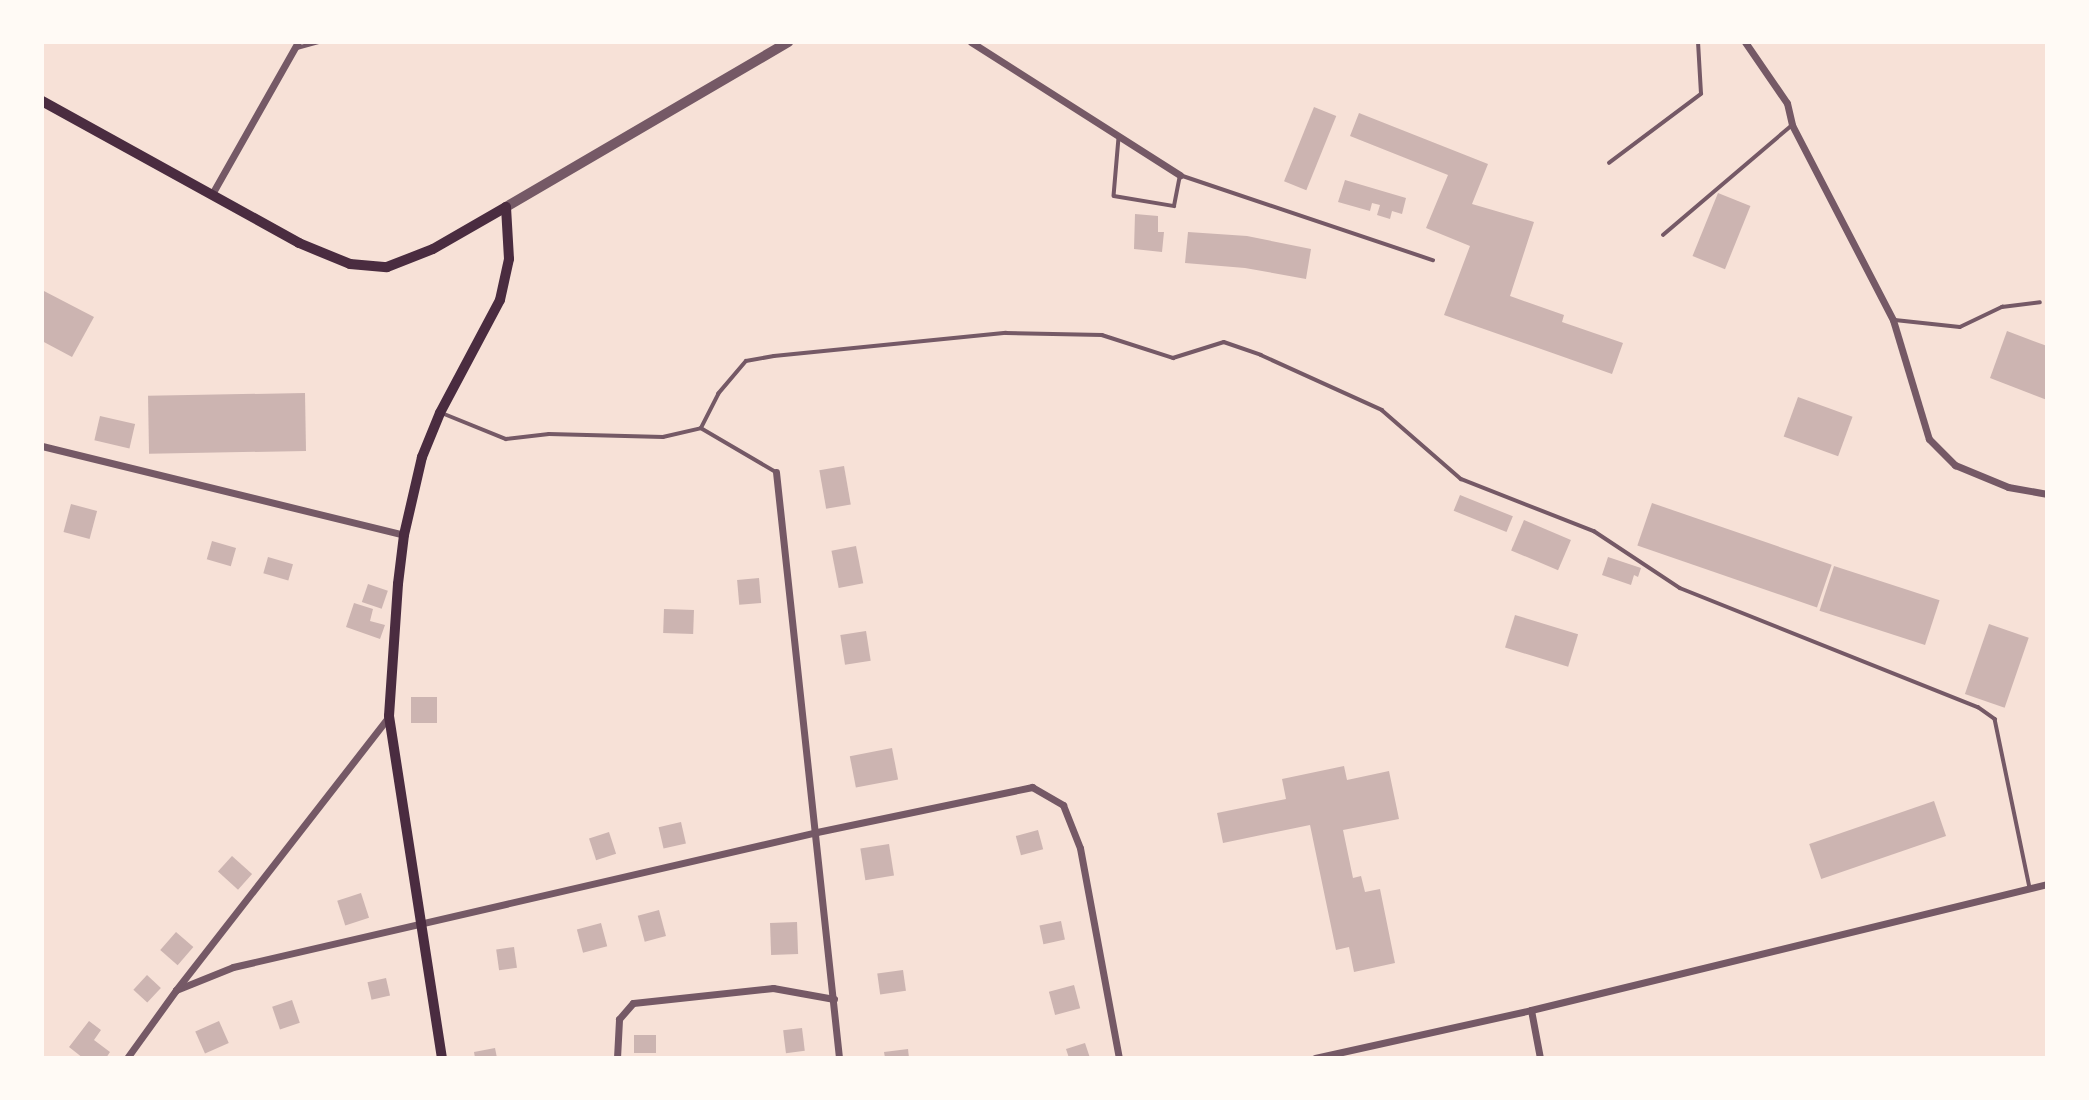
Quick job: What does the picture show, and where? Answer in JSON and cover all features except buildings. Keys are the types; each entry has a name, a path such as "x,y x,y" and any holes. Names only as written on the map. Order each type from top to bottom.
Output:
{"main road":[{"path":"42,101 312,248 350,264 387,267 433,249 506,207 509,259 500,300 440,413 422,457 404,535 389,716 420,926 443,1058"}],"street":[{"path":"506,207 789,42"},
{"path":"971,42 1180,175"},
{"path":"1745,42 1787,103 1792,125 1893,320 1929,439 1955,465 2008,487 2047,494"},
{"path":"212,194 296,45"},
{"path":"42,446 404,535"},
{"path":"776,472 817,832 839,1058"},
{"path":"127,1058 176,990 389,716"},
{"path":"176,990 233,967 420,926 817,832 1032,787 1063,804 1080,848 1119,1058"},
{"path":"1315,1058 1344,1055 2047,884"},
{"path":"617,1058 619,1019 633,1003 773,988 834,999"},
{"path":"1531,1010 1540,1058"}],"lane":[{"path":"296,45 319,42"},
{"path":"1609,163 1700,94 1698,42"},
{"path":"1662,235 1792,125"},
{"path":"1119,136 1114,196 1174,206 1180,175 1433,260"},
{"path":"1893,320 1960,327 2002,307 2040,302"},
{"path":"701,428 718,394 746,361 774,356 1006,332 1102,335 1172,358 1224,342 1261,355 1382,410 1461,480 1594,531 1680,588 1979,707 1995,719 2030,888"},
{"path":"440,413 506,439 549,434 663,438 701,428 776,472"}]}
